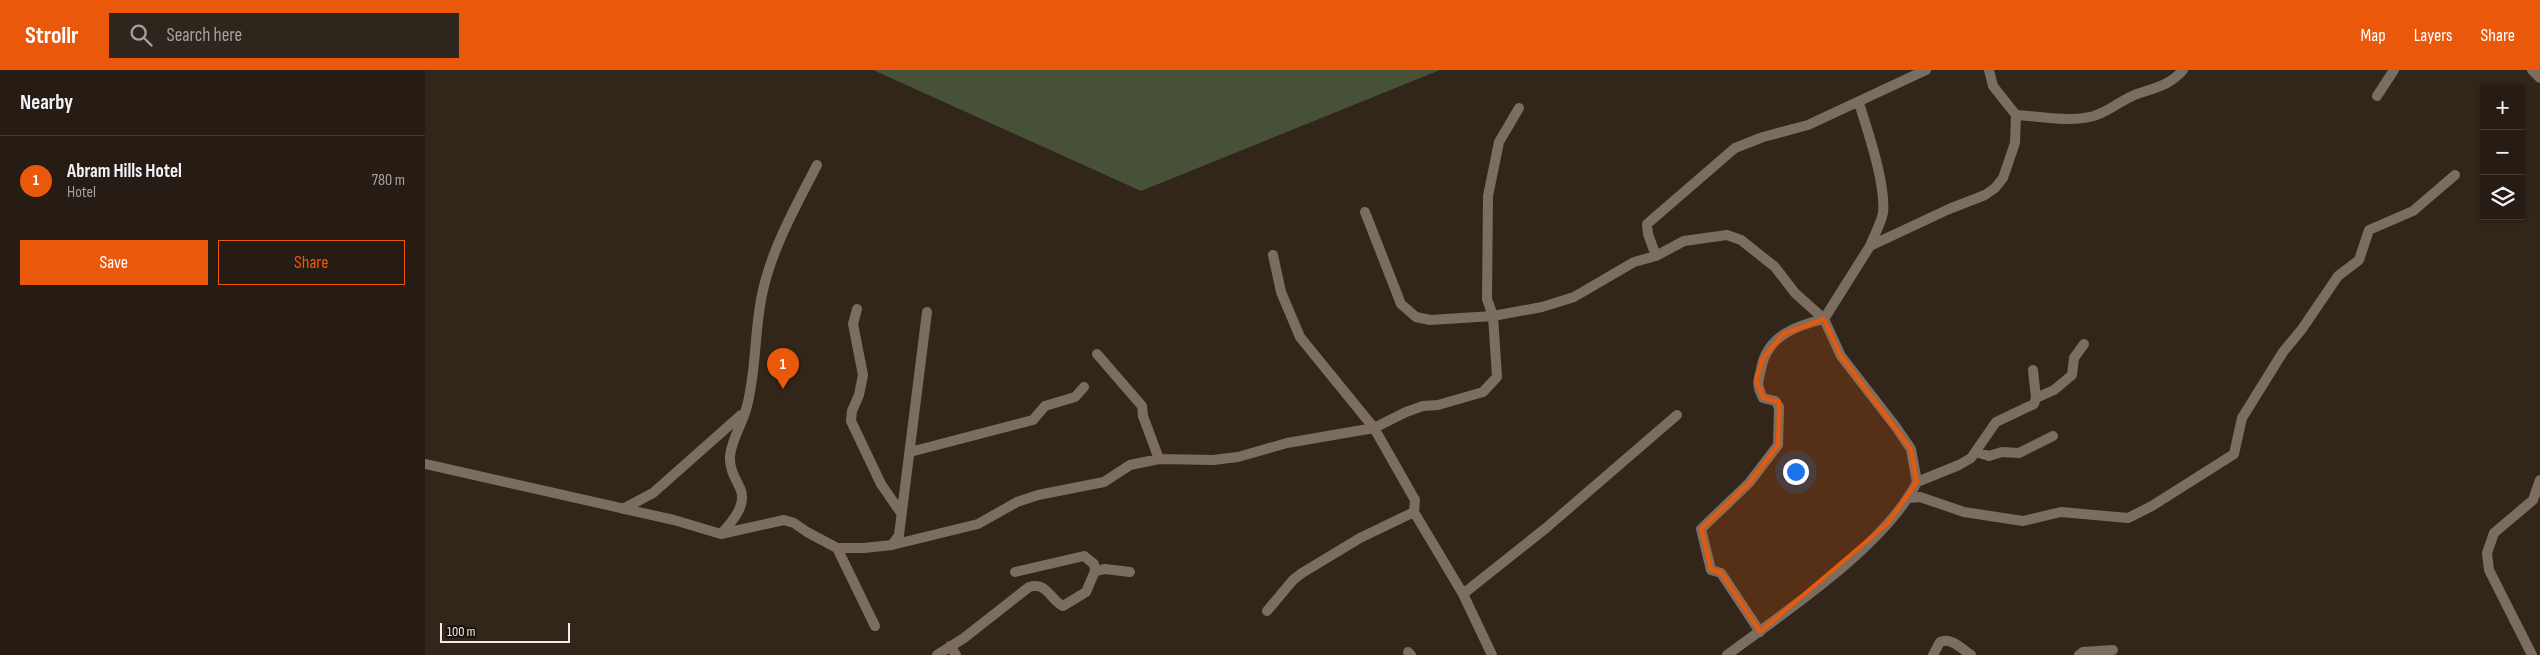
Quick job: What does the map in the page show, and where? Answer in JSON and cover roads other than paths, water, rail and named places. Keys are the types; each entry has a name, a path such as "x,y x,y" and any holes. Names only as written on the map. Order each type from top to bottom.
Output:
{"street":[{"path":"1656,256 1647,234 1647,224 1735,148 1763,136 1808,125 1927,70"},
{"path":"1870,246 1949,209 1985,195 1995,188 2009,165 2015,143 2016,115 1993,86 1989,70"},
{"path":"2016,115 2063,119 2097,115 2135,95 2159,88 2177,77 2183,70"},
{"path":"2377,96 2395,70"},
{"path":"2532,70 2540,78"},
{"path":"1759,632 1721,573 1711,570 1701,529 1749,483 1778,444 1779,407 1775,401 1763,398 1756,380 1763,358 1783,334 1798,326 1824,320 1870,246 1882,216 1883,207 1879,177 1859,103"},
{"path":"425,464 674,520 721,534 784,520 794,523 837,548 863,548 892,545 978,524 1017,502 1038,495 1104,482 1130,465 1159,459 1213,460 1239,457 1287,443 1374,428 1414,409 1483,392 1497,377 1493,316 1487,299 1488,196 1499,142 1519,108"},
{"path":"721,534 738,514 741,504 741,490 734,478 730,458 745,412 754,368 763,290 787,223 817,165"},
{"path":"1909,498 1920,496 1964,512 2023,521 2061,512 2128,518 2152,506 2233,454 2242,418 2283,352 2302,329 2338,276 2359,260 2369,230 2413,211 2455,175"},
{"path":"1365,212 1401,304 1416,317 1430,320 1493,316 1542,307 1574,297 1634,262 1656,256 1683,241 1715,236 1736,237 1775,267 1795,293 1824,320 1841,356 1911,449 1917,482 1909,498 1889,523 1852,558 1727,655"},
{"path":"1273,255 1281,292 1300,337 1374,428 1415,500 1414,512 1463,594 1492,655"},
{"path":"857,309 853,324 863,376 859,395 852,411 851,421 881,484 901,513"},
{"path":"892,545 899,535 927,312"},
{"path":"2036,398 2054,390 2072,375 2074,358 2084,344"},
{"path":"1097,354 1142,406 1143,416 1159,459"},
{"path":"1917,482 1959,465 1976,452 1986,433 1996,422 2034,404 2036,398 2033,370"},
{"path":"910,452 998,431 1033,420 1045,406 1075,397 1084,387"},
{"path":"623,509 653,493 745,412"},
{"path":"1463,594 1546,528 1677,416"},
{"path":"1976,452 1989,456 2002,452 2019,453 2053,436"},
{"path":"2532,655 2489,570 2487,553 2494,534 2533,500 2540,480"},
{"path":"1267,611 1293,580 1302,573 1360,538 1414,512"},
{"path":"899,535 909,541"},
{"path":"837,548 875,626"},
{"path":"937,655 965,638 1029,587 1037,585 1046,588 1057,603 1063,606 1073,602 1086,592 1095,571 1094,564 1084,556 1015,572"},
{"path":"1095,571 1130,572"},
{"path":"1933,655 1940,642 1944,640 1950,641 1971,655"},
{"path":"950,646 957,655"},
{"path":"2079,655 2083,652 2113,650"}],"place":[{"name":"Abram Hills Hotel","path":"783,389"}]}
